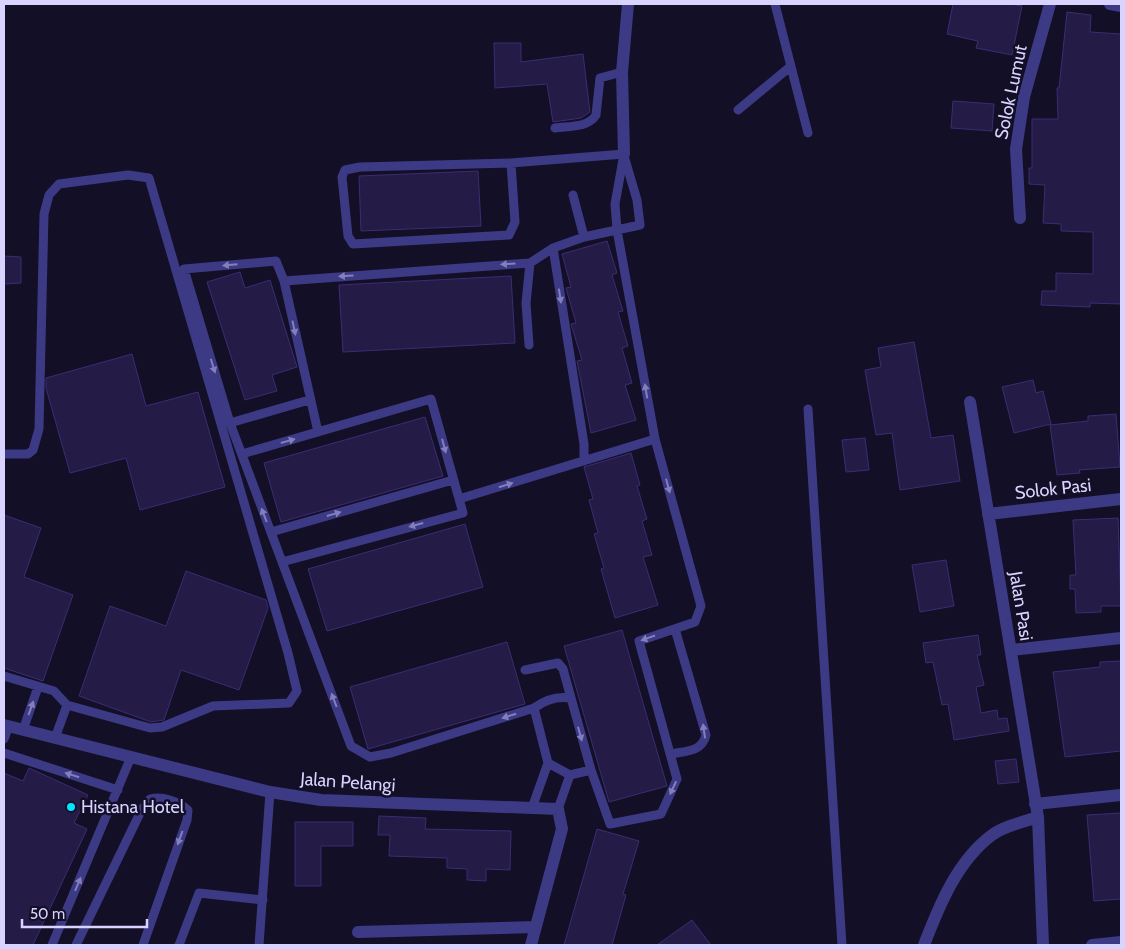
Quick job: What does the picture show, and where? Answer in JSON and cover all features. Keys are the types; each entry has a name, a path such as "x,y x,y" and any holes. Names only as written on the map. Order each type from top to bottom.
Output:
{"street":[{"path":"624,154 622,72 628,4"},
{"name":"Solok Lumut","path":"1020,218 1016,149 1024,98 1050,4"},
{"path":"1110,4 1121,6"},
{"name":"Jalan Pasi","path":"970,402 1038,817 1043,945"},
{"name":"Solok Pasi","path":"988,514 1121,499"},
{"path":"1011,650 1121,638"},
{"name":"Jalan Pelangi","path":"6,725 270,792 322,800 558,809"},
{"path":"1036,804 1121,795"},
{"path":"531,945 562,829 558,809"},
{"path":"924,945 936,915 955,878 976,850 993,834 1038,817"},
{"path":"358,932 536,927"},
{"path":"1092,945 1121,942"}],"lane":[{"path":"775,4 808,133"},
{"path":"738,110 791,66"},
{"path":"555,128 587,124 593,120 596,115 600,78 622,72"},
{"path":"511,162 515,222 509,235 353,244 348,236 342,177 346,170 360,167 511,162 624,154"},
{"path":"284,281 530,263 552,248 584,237 640,225 637,200 624,154"},
{"path":"525,670 558,663 563,669 591,770 610,824 661,814 677,779 639,641 695,622 701,606 655,439 618,230 615,204 624,154"},
{"path":"4,454 28,454 32,450 39,429 44,214 49,195 59,184 128,175 149,178 288,654 297,691 289,703 212,706 162,727 150,728 67,705 54,691 4,676"},
{"path":"573,195 584,237"},
{"path":"552,248 584,444 584,461"},
{"path":"318,432 284,281 276,260 184,269 230,423 351,746 370,757 391,753 534,708 543,702 562,697 570,698"},
{"path":"529,345 526,303 530,263"},
{"path":"242,454 431,398 463,513 282,562"},
{"path":"230,423 310,400"},
{"path":"808,409 842,945"},
{"path":"459,499 655,439"},
{"path":"271,532 453,480"},
{"path":"670,754 700,748 704,743 706,735 675,629"},
{"path":"23,730 38,686"},
{"path":"55,738 67,705"},
{"path":"532,808 548,763 534,708"},
{"path":"4,739 6,725"},
{"path":"4,753 118,790"},
{"path":"52,945 131,757"},
{"path":"548,763 570,775 591,770"},
{"path":"558,809 570,775"},
{"path":"259,945 270,792"},
{"path":"76,945 142,808 150,798 157,797 182,804 188,810 188,815 142,945"},
{"path":"179,945 199,893 263,900"}],"building":[{"path":"953,4 1011,4 1022,6 1012,55 976,48 978,41 947,34"},
{"path":"1067,12 1091,15 1090,32 1121,34 1121,304 1090,303 1090,307 1041,305 1042,291 1056,291 1056,273 1093,274 1093,232 1061,231 1061,224 1043,223 1045,185 1029,184 1029,168 1032,168 1032,119 1058,119 1057,88 1059,88"},
{"path":"494,43 521,43 521,62 583,54 590,112 581,118 553,122 547,84 495,88"},
{"path":"953,101 994,104 992,131 951,128"},
{"path":"478,171 481,226 361,231 359,176"},
{"path":"607,241 617,273 612,275 623,311 618,312 628,346 622,348 632,383 625,385 636,420 591,433 577,361 582,360 571,324 576,323 566,288 571,287 562,254"},
{"path":"4,256 21,257 21,283 4,284"},
{"path":"240,272 245,288 270,280 297,367 272,375 277,391 245,400 207,282"},
{"path":"511,276 515,343 343,352 339,285"},
{"path":"914,342 931,438 953,435 960,481 900,490 892,433 876,435 865,370 881,367 878,348"},
{"path":"132,354 146,406 198,392 225,487 140,510 126,458 70,473 46,388 46,378"},
{"path":"1033,380 1036,393 1043,391 1051,424 1014,433 1002,387"},
{"path":"1116,414 1120,467 1079,470 1080,473 1057,475 1050,425 1088,421 1088,416"},
{"path":"425,417 443,476 281,522 264,463"},
{"path":"865,438 869,470 846,472 842,440"},
{"path":"631,453 640,485 637,486 647,519 642,521 652,555 643,557 658,605 615,618 601,569 604,568 594,534 598,533 589,500 593,499 584,467"},
{"path":"4,515 41,528 24,577 73,595 43,681 4,668"},
{"path":"1118,518 1121,606 1101,606 1101,612 1076,613 1075,589 1070,589 1070,575 1076,575 1073,520"},
{"path":"465,524 483,587 327,631 308,569"},
{"path":"946,560 954,606 920,612 912,565"},
{"path":"186,571 266,600 268,608 239,690 181,670 164,720 151,722 79,696 110,606 166,626"},
{"path":"622,630 667,786 609,802 564,646"},
{"path":"978,635 981,655 977,655 984,685 976,687 981,713 997,710 998,719 1007,718 1009,731 954,740 948,704 942,705 933,662 926,663 923,643"},
{"path":"507,642 525,704 368,749 350,687"},
{"path":"1121,661 1121,751 1065,757 1053,672 1100,667 1100,662"},
{"path":"1016,759 1019,782 998,784 995,761"},
{"path":"29,768 88,795 74,823 87,829 33,945 4,945 4,773 23,781"},
{"path":"1121,813 1121,899 1094,901 1087,815"},
{"path":"379,816 426,818 425,829 511,831 510,870 486,869 486,881 467,880 467,869 447,868 447,858 389,856 390,835 378,835"},
{"path":"295,822 353,822 353,846 321,846 321,886 295,886"},
{"path":"597,829 639,841 623,894 626,895 612,945 564,945"},
{"path":"692,920 711,945 657,945"}],"place":[{"name":"Histana Hotel","path":"71,807"}]}
